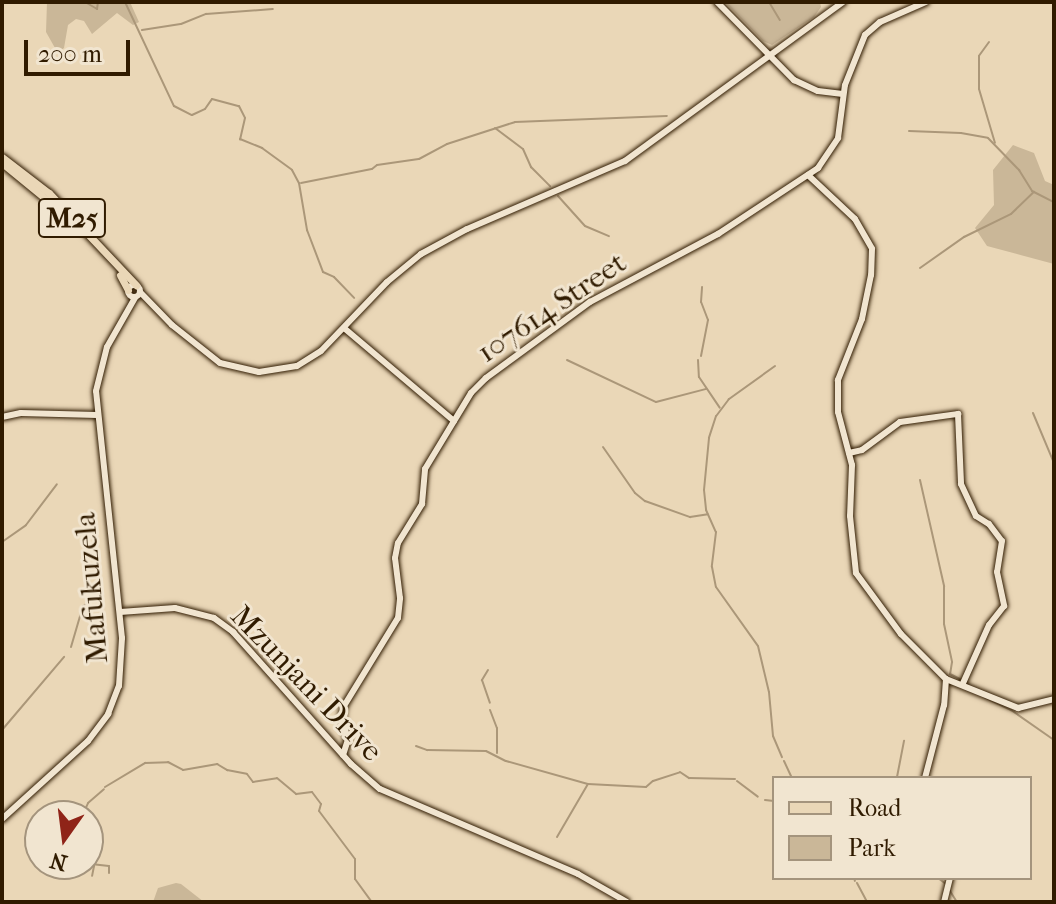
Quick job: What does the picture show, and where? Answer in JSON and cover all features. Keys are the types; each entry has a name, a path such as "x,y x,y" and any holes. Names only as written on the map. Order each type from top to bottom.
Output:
{"main road":[{"name":"M25","path":"2,160 49,193 134,293"}],"street":[{"path":"717,2 803,85 843,94"},
{"name":"M25","path":"134,293 213,359 250,372 297,366 321,351 387,282 421,254 467,229 625,161 843,2"},
{"name":"107614 Street","path":"343,755 348,740 342,717 344,706 398,618 395,558 398,543 422,504 425,469 479,383 580,309 718,234 824,162 835,145 843,94 856,53 871,28 926,2"},
{"path":"808,175 860,225 872,249 873,265 862,319 838,380 838,412 852,472 850,516 856,573 901,634 946,679 963,683 1014,707 1028,708 1054,699"},
{"name":"Mafukuzela","path":"2,819 75,755 108,714 123,665 120,612 97,415 102,361 134,293"},
{"path":"344,328 454,421"},
{"path":"2,417 21,413 97,415"},
{"path":"849,453 860,451 900,422 958,414 961,484 974,513 991,525 1002,541 997,572 1004,606 989,625 963,683"},
{"name":"Mzunjani Drive","path":"120,612 175,608 214,618 246,645 343,755 380,789 578,874 627,902"},
{"path":"926,776 944,705 946,679"},
{"path":"944,902 950,880"}],"green space":[{"path":"47,2 130,2 139,22 133,25 117,13 92,34 84,21 76,19 68,25 64,48 60,51 46,32"},
{"path":"725,2 820,2 821,7 814,17 772,45 763,41"},
{"path":"1013,145 1034,153 1045,181 1054,185 1054,264 987,246 975,228 994,205 993,170"},
{"path":"176,883 204,902 153,902 158,888"}],"waterway":[{"path":"85,2 97,9 98,2"},
{"path":"125,2 174,106 192,115 205,109 212,99 239,106 245,118 240,139 262,148 292,170 299,183 307,230 323,272 334,277 354,298"},
{"path":"769,2 780,20"},
{"path":"142,30 181,24 206,14 273,9"},
{"path":"989,42 979,56 979,89 995,143"},
{"path":"301,183 372,169 377,165 419,159 447,144 515,122 667,116"},
{"path":"495,128 523,149 531,167 550,186"},
{"path":"909,131 961,133 988,138 1019,170 1032,191 1054,202"},
{"path":"920,268 964,237 1011,214 1034,192"},
{"path":"558,196 585,226 609,236"},
{"path":"701,356 708,320 701,302 702,287"},
{"path":"567,360 656,402 706,389"},
{"path":"698,360 699,377 720,408"},
{"path":"775,366 729,399 716,416 709,438 704,490 706,510 716,532 712,567 716,587 758,646 769,692 773,736 782,757"},
{"path":"1033,413 1054,463"},
{"path":"603,447 635,493 645,501 690,517 708,514"},
{"path":"920,480 944,586 944,624 952,662 950,674 960,679"},
{"path":"2,542 26,525 57,484"},
{"path":"71,647 83,606 102,594"},
{"path":"2,730 64,657"},
{"path":"488,670 482,680 490,703"},
{"path":"984,697 1011,710 1054,740"},
{"path":"490,710 497,728 497,753"},
{"path":"897,776 904,741"},
{"path":"416,746 427,750 486,751 506,761 588,784 646,787 653,781 680,772 689,778 735,779"},
{"path":"784,761 791,776"},
{"path":"105,787 145,763 168,762 183,770 217,764 227,770 247,774 253,782 277,778 296,794 312,792 321,804 319,811 355,859 355,879 372,902"},
{"path":"737,781 758,797"},
{"path":"557,837 588,784"},
{"path":"91,800 104,789"},
{"path":"765,800 772,801"},
{"path":"104,865 109,866 109,873"},
{"path":"941,880 946,884"},
{"path":"857,883 867,902"},
{"path":"950,891 957,902"}]}
